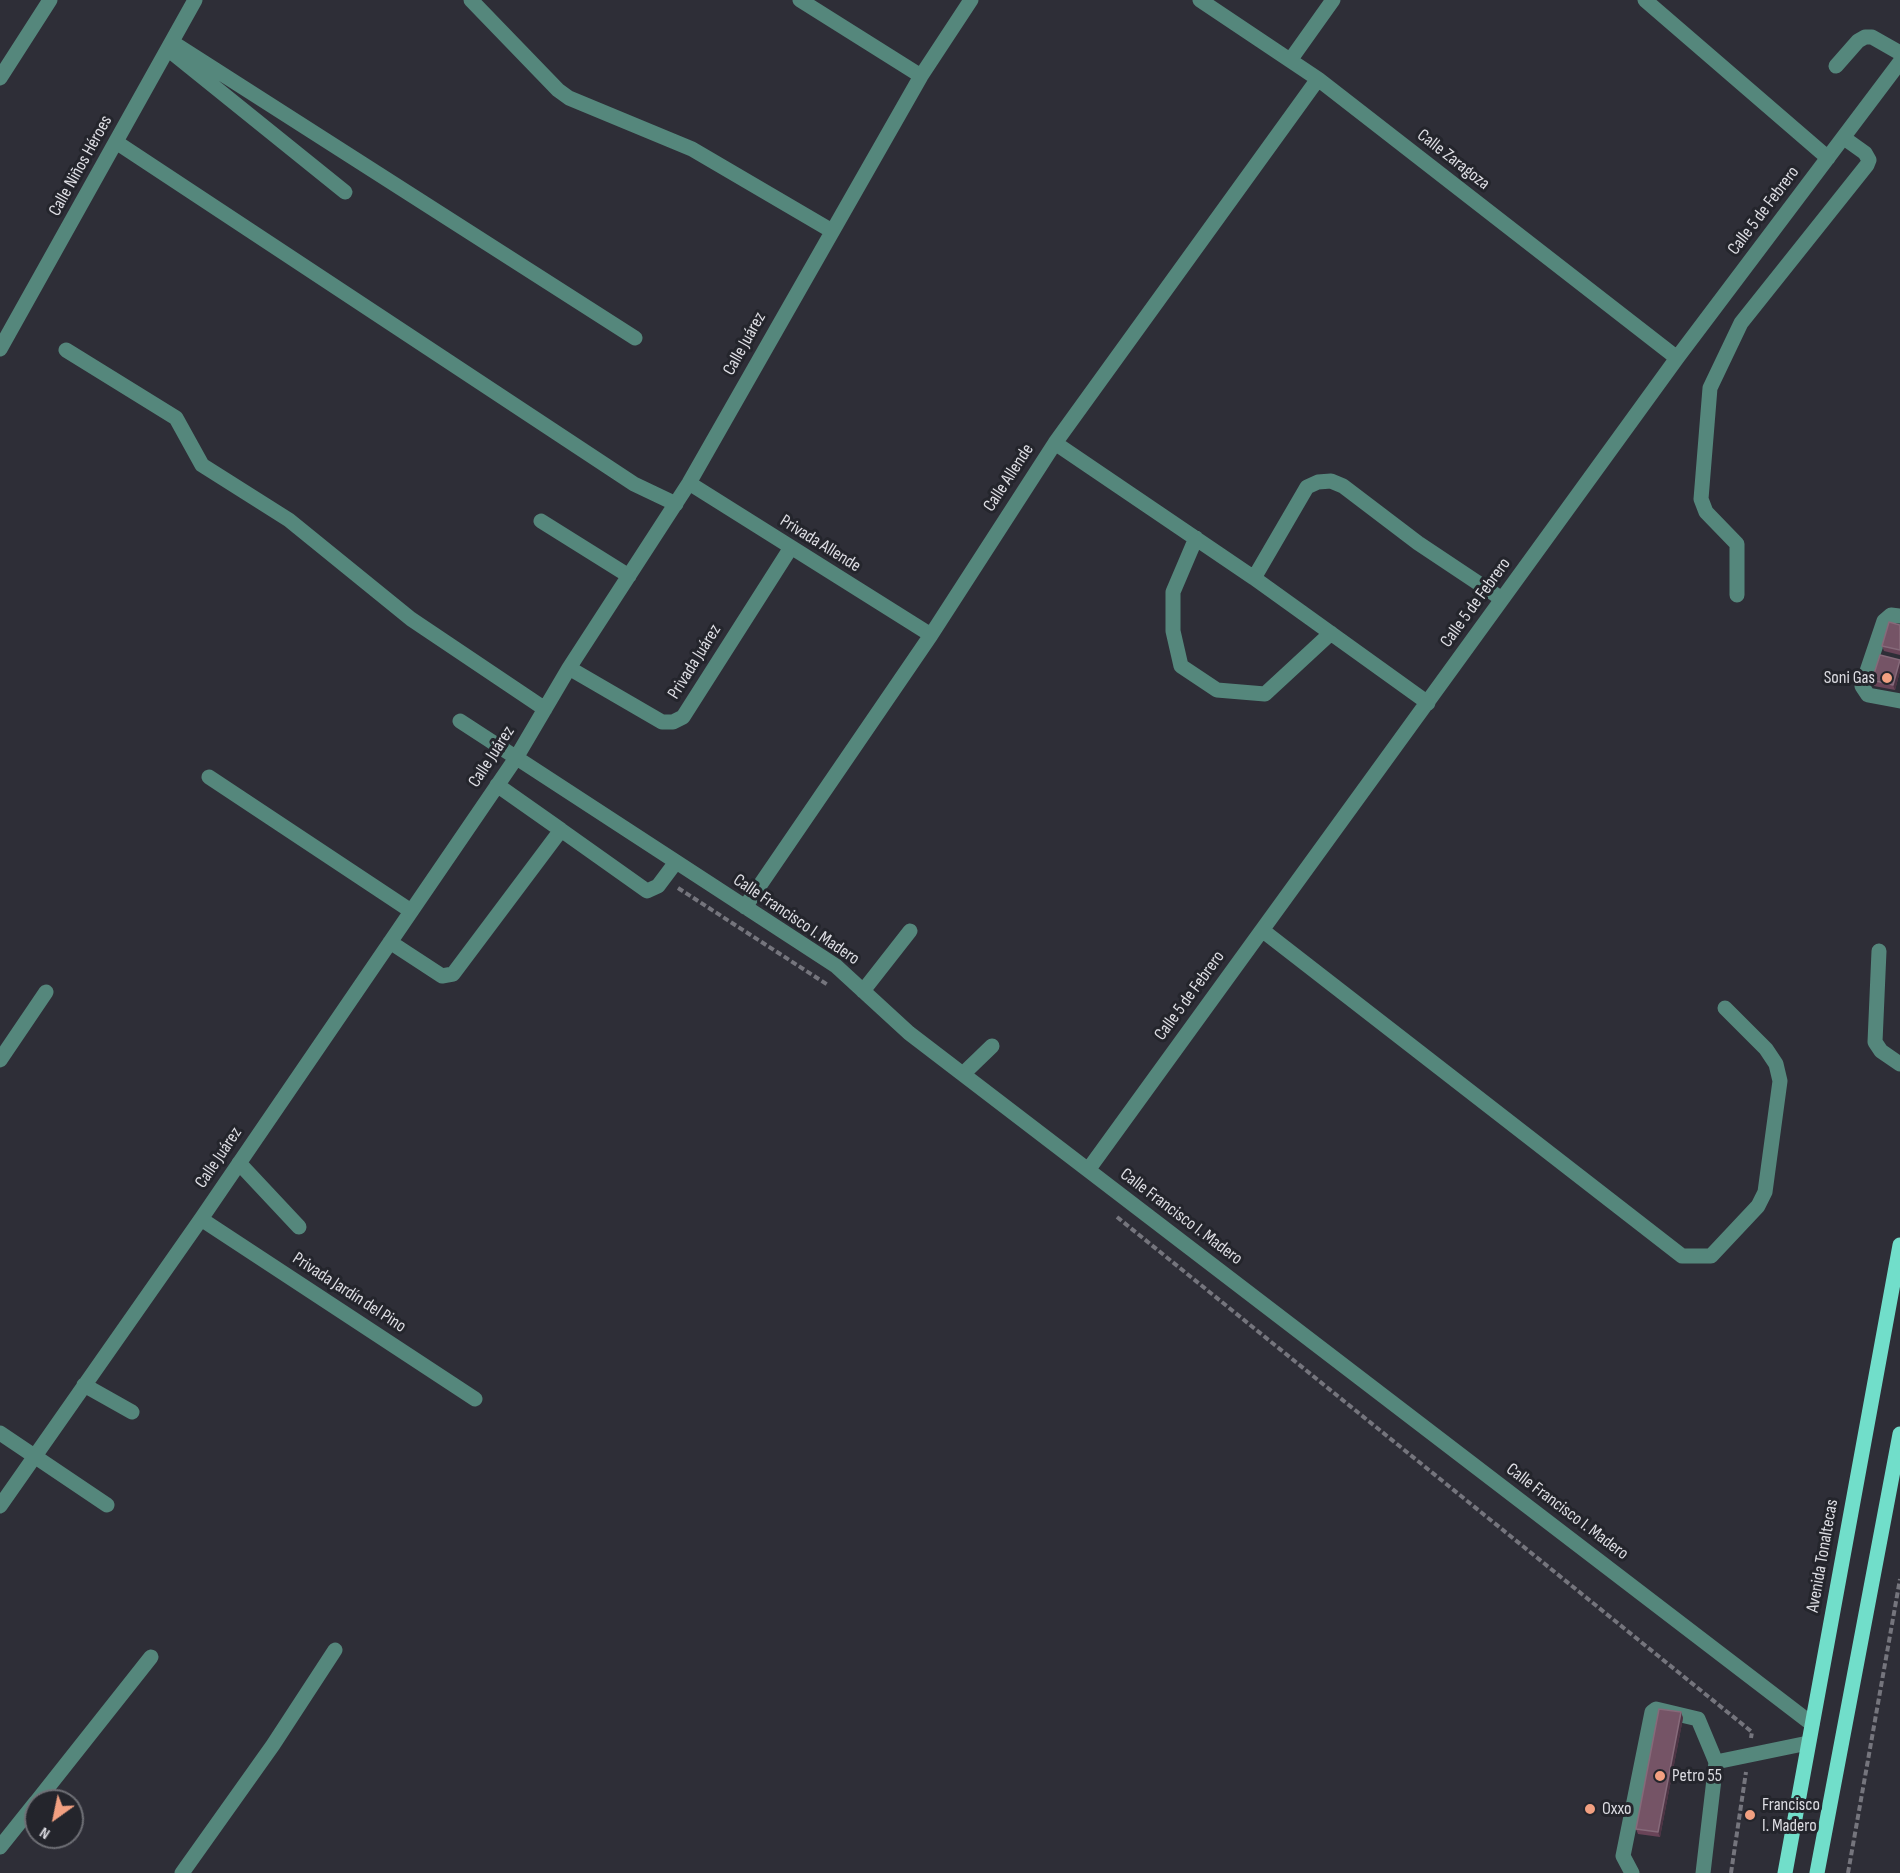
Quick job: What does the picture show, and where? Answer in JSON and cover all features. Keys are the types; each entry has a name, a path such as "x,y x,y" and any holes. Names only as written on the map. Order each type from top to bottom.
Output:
{"main road":[{"name":"Avenida Tonaltecas","path":"1785,1873 1900,1245"},
{"path":"1817,1873 1900,1434"}],"street":[{"path":"0,78 50,0"},
{"name":"Calle Niños Héroes","path":"0,349 195,0"},
{"path":"471,0 558,90 569,98 692,149 832,231"},
{"path":"800,0 921,76"},
{"name":"Calle Juárez","path":"0,1506 201,1219 516,758 570,668 689,483 921,76 971,0"},
{"name":"Calle Zaragoza","path":"1200,0 1318,79 1677,358"},
{"path":"1291,59 1333,0"},
{"path":"1645,0 1828,158"},
{"path":"1836,66 1858,41 1865,37 1872,38 1900,53"},
{"path":"170,45 345,192"},
{"path":"170,45 635,338"},
{"name":"Calle 5 de Febrero","path":"1088,1170 1677,358 1900,62"},
{"name":"Calle Allende","path":"745,907 931,635 1055,443 1318,79"},
{"path":"1737,595 1737,544 1706,512 1701,499 1710,388 1741,323 1867,165 1869,160 1865,153 1844,138"},
{"path":"116,142 634,484 675,504"},
{"path":"66,350 176,418 202,465 288,520 411,619 545,709"},
{"path":"1055,443 1254,578 1428,703"},
{"path":"1254,578 1307,487 1318,482 1331,481 1343,486 1418,543 1502,599"},
{"name":"Privada Allende","path":"689,483 790,549 931,635"},
{"path":"541,521 629,576"},
{"path":"1196,538 1173,592 1173,631 1181,666 1216,690 1265,694 1331,633"},
{"name":"Privada Juárez","path":"570,668 662,722 673,722 683,717 790,549"},
{"path":"1900,616 1891,615 1884,621 1862,686 1868,695 1900,701"},
{"name":"Calle Francisco I. Madero","path":"460,721 836,966 909,1033 1812,1724"},
{"path":"210,777 411,911"},
{"path":"497,785 647,891 651,891 663,879 675,862"},
{"path":"390,942 442,976 453,974 561,830"},
{"path":"1262,930 1682,1256 1711,1256 1758,1206 1765,1192 1780,1081 1776,1064 1766,1049 1725,1008"},
{"path":"863,991 910,931"},
{"path":"1879,951 1875,1042 1881,1051 1900,1064"},
{"path":"0,1060 46,992"},
{"path":"963,1074 992,1046"},
{"path":"239,1163 300,1227"},
{"name":"Privada Jardín del Pino","path":"201,1219 475,1399"},
{"path":"84,1385 132,1412"},
{"path":"0,1433 107,1505"},
{"path":"182,1873 273,1745 335,1650"},
{"path":"46,1789 151,1657"},
{"path":"1632,1873 1623,1856 1652,1712 1656,1710 1698,1719 1716,1762 1703,1873"},
{"path":"1716,1762 1808,1743"},
{"path":"0,1847 24,1816"}],"path":[{"path":"663,879 832,988"},
{"path":"1108,1210 1752,1732 1731,1873"},
{"path":"1848,1873 1900,1579"}],"building":[{"name":"Soni Gas","path":"1889,622 1900,625 1900,650 1882,646"},
{"name":"Soni Gas","path":"1880,655 1900,660 1893,685 1872,680"},
{"name":"Petro 55","path":"1659,1709 1681,1712 1658,1832 1636,1829"}],"place":[{"name":"Soni Gas","path":"1887,678"},
{"name":"Petro 55","path":"1660,1776"},
{"name":"Oxxo","path":"1590,1809"},
{"name":"Francisco I. Madero","path":"1750,1815"}]}
